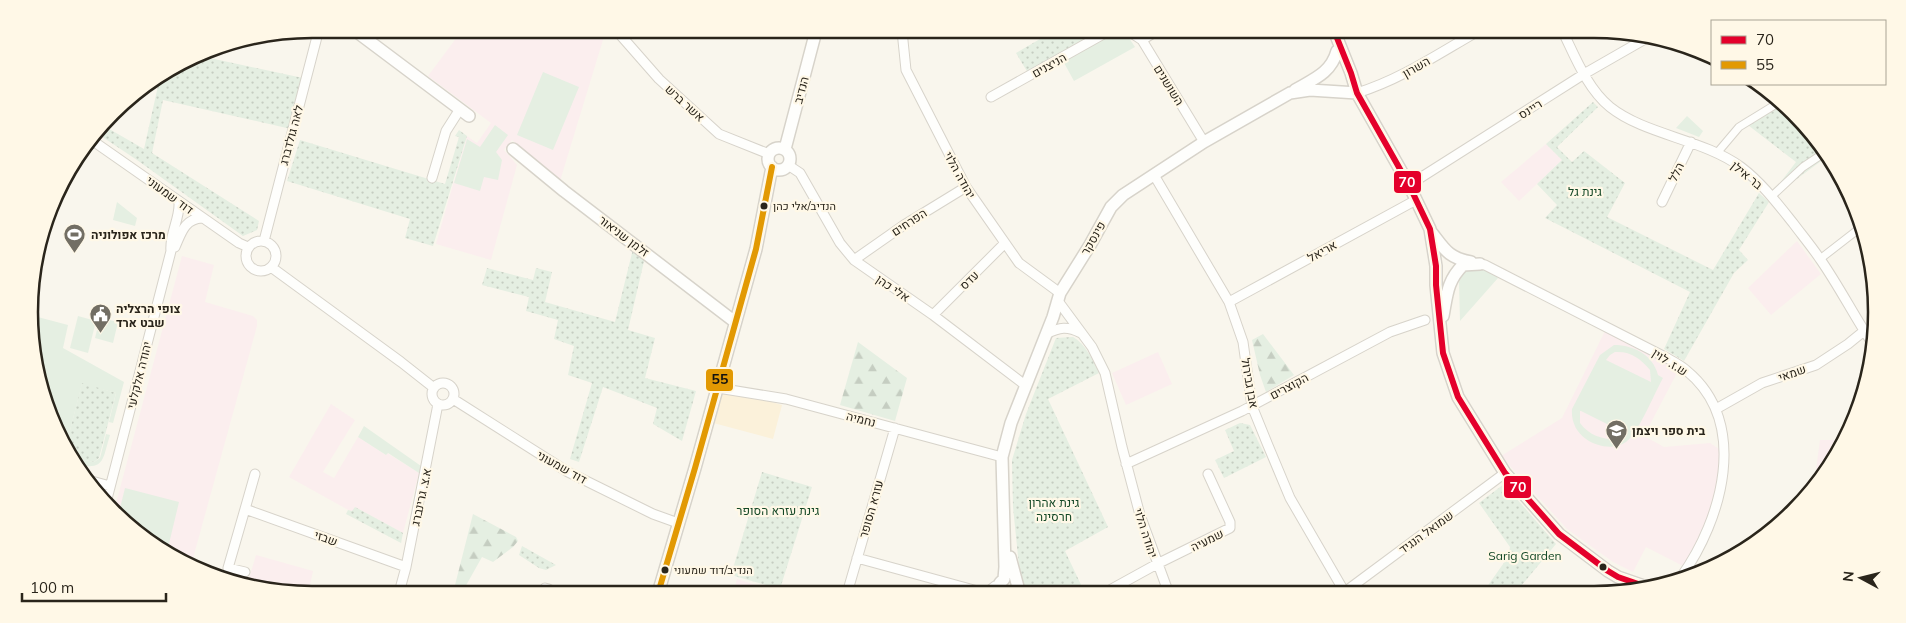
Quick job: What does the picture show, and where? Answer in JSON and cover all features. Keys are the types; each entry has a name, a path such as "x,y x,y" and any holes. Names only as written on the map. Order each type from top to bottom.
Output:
{"street":[{"name":"לאה גולדברג","path":"264,241 317,38"},
{"path":"365,38 464,112 446,131 432,178"},
{"name":"אשר ברש","path":"623,38 658,79 719,134 769,154"},
{"name":"הנדיב","path":"785,149 814,38"},
{"name":"יהודה הלוי","path":"903,38 906,70 966,187 1019,263 1059,297 1092,348 1105,373 1126,464 1140,514 1166,586"},
{"name":"הניצנים","path":"990,97 1096,38"},
{"name":"השושנים","path":"1139,38 1204,142"},
{"path":"1333,38 1354,93 1409,185 1430,229 1445,250 1454,258 1480,264"},
{"path":"1337,38 1351,73 1354,93"},
{"name":"השרון","path":"1354,93 1374,88 1399,77 1466,38"},
{"name":"בר אילן","path":"1566,38 1584,74 1601,99 1620,114 1717,153 1741,167 1772,196 1820,259 1867,336"},
{"name":"ריינס","path":"1409,185 1584,74 1640,42"},
{"path":"1290,93 1326,72 1334,62 1337,50"},
{"name":"פינסקר","path":"996,586 1005,575 1002,457 1011,423 1059,297 1111,208 1123,195 1204,142 1290,93 1310,90 1354,93"},
{"path":"1717,153 1739,127 1775,105"},
{"name":"דוד שמעוני","path":"96,142 202,218 248,247"},
{"name":"הלל","path":"1662,202 1691,142"},
{"path":"660,586 756,249 772,168 769,163 769,154 776,148 785,149 790,156 788,165 781,170 772,168"},
{"name":"זלמן שניאור","path":"513,149 735,322"},
{"path":"1772,196 1803,167 1820,156"},
{"name":"אלי כהן","path":"788,165 800,173 840,242 854,260 933,315 1025,385"},
{"name":"אבן גבירול","path":"1154,176 1229,302 1243,342 1252,406 1290,498 1342,586"},
{"name":"הפרחים","path":"854,260 904,225 966,187"},
{"name":"אריאל","path":"1229,302 1416,200"},
{"name":"יהודה אלקלעי","path":"108,495 171,251 170,245 178,218 180,202"},
{"name":"יהודה אלקלעי","path":"171,251 176,246 187,224 195,218 202,218"},
{"path":"1430,229 1436,266 1436,286 1444,353 1458,397 1505,473 1559,534 1584,555 1625,584"},
{"path":"1820,259 1856,231"},
{"path":"264,241 271,245 276,253 272,267 262,271 253,268 247,261 246,256 248,247 253,243 264,241"},
{"name":"עדס","path":"933,315 1004,244"},
{"path":"1441,329 1449,282 1454,273 1462,265 1480,264"},
{"name":"ש.ז. לוין","path":"1480,264 1665,357 1688,371 1703,388 1716,409 1723,434 1724,459 1721,484 1708,529 1698,553 1686,570"},
{"path":"272,267 397,358 434,388"},
{"name":"הקוצרים","path":"1126,464 1252,406 1390,332 1425,320"},
{"path":"1046,334 1066,327 1082,333"},
{"name":"שמאי","path":"1716,409 1762,384 1816,365 1864,331"},
{"path":"443,383 450,385 454,390 453,399 448,404 438,404 433,397 434,388 443,383"},
{"name":"נחמיה","path":"718,388 786,399 1002,457"},
{"name":"דוד שמעוני","path":"453,399 568,472 653,514 678,523"},
{"name":"א.צ. גרינברג","path":"401,586 438,404"},
{"name":"עזרא הסופר","path":"849,586 895,428"},
{"name":"שמואל הנגיד","path":"1352,586 1505,473"},
{"path":"244,572 228,568 254,474"},
{"name":"שמעיה","path":"1157,564 1230,528 1230,522 1208,474"},
{"path":"98,483 110,486"},
{"name":"שבזי","path":"245,509 406,567"},
{"name":"פינסקר","path":"1005,534 1018,586"},
{"path":"857,558 959,586"},
{"path":"1117,586 1157,564"},
{"path":"1618,577 1634,582"},
{"path":"998,586 1010,582 1015,586"}],"shaded area":[{"path":"456,38 604,38 560,181 512,140 504,150 517,165 491,260 436,244 467,136 477,143 491,123 428,76"},
{"path":"1546,144 1562,160 1519,201 1501,182"},
{"path":"1797,241 1821,274 1771,315 1748,288"},
{"path":"182,256 214,265 205,302 253,316 257,320 257,326 193,558 174,549 145,529 116,503"},
{"name":"בית ספר ויצמן","path":"1606,329 1679,369 1644,436 1664,447 1710,443 1722,451 1720,480 1708,521 1693,552 1683,566 1646,547 1633,572 1613,562 1567,529 1501,456 1562,418"},
{"path":"1158,352 1172,384 1126,405 1112,373"},
{"path":"716,386 782,405 773,439 706,421"},
{"path":"331,404 355,420 323,472 334,478 358,437 419,473 403,533 355,507 352,512 289,477"},
{"path":"1820,440 1836,440 1822,464 1816,473"},
{"path":"256,555 313,571 310,586 276,583 249,578"},
{"path":"737,579 759,586 735,586"}],"green space":[{"path":"1042,38 1087,38 1028,73 1016,53"},
{"path":"1106,38 1129,38 1135,47 1074,81 1063,61"},
{"path":"207,58 303,78 291,129 163,100 152,153 259,221 257,230 243,236 101,136 108,128 144,149 158,84 174,74"},
{"path":"543,72 579,87 553,150 517,135"},
{"name":"גינת גל","path":"1593,102 1598,107 1557,147 1572,162 1584,151 1625,183 1607,217 1713,270 1759,193 1769,202 1739,250 1748,260 1734,273 1684,361 1664,349 1690,292 1545,218 1557,205 1537,184 1562,160 1546,144"},
{"path":"1773,103 1801,131 1823,160 1779,192 1776,188 1796,162 1744,122"},
{"path":"1687,116 1703,131 1699,137 1676,128"},
{"path":"495,125 508,135 496,152 502,160 498,180 484,177 480,191 454,183 467,139 480,147"},
{"path":"459,130 467,136 433,246 405,238 410,219 287,181 300,140 445,184 459,137 455,136"},
{"path":"117,202 137,218 135,226 113,220"},
{"path":"633,249 645,257 628,330 655,338 645,378 696,391 682,441 653,424 657,408 603,387 579,462 570,459 592,383 568,375 574,346 554,339 558,320 526,311 529,297 482,285 487,268 533,280 536,268 552,272 545,302 615,322"},
{"path":"1472,268 1490,271 1498,278 1460,321 1459,282 1465,271"},
{"path":"78,316 96,321 88,353 70,348"},
{"path":"38,317 68,325 63,348 124,382 113,423 109,422 116,393 82,384 68,437 58,416 47,382 40,347"},
{"path":"100,318 118,322 113,343 95,338"},
{"path":"1263,334 1294,375 1266,392 1252,340"},
{"name":"גינת אהרון חרסינה","path":"1073,337 1078,340 1092,358 1099,373 1048,399 1108,527 1065,551 1082,586 1025,586 1020,576 1013,507 1012,460 1026,414 1056,338"},
{"path":"858,342 907,378 895,421 840,405"},
{"path":"1614,345 1635,349 1642,352 1652,362 1658,375 1663,378 1631,438 1622,444 1611,447 1590,442 1577,430 1572,418 1572,409 1600,355","holes":["1615,352 1631,354 1643,362 1650,370 1651,382 1606,360","1581,411 1625,433 1616,440 1596,436 1587,431 1580,423"]},
{"path":"82,383 116,393 99,458 94,462 81,459 68,437"},
{"path":"1240,423 1250,425 1266,457 1224,478 1215,460 1234,451 1225,430"},
{"path":"364,426 421,466 419,473 358,437"},
{"path":"106,434 110,435 101,462 97,465 85,466 81,459 94,462 100,458"},
{"name":"גינת עזרא הסופר","path":"762,472 812,487 781,586 770,586 731,575"},
{"name":"Sarig Garden","path":"1504,484 1556,544 1521,586 1488,586 1508,557 1510,547 1479,503"},
{"path":"125,488 179,502 169,545 131,518 120,507"},
{"path":"355,507 403,533 401,543 346,514 348,510 352,511"},
{"path":"473,514 516,537 518,541 513,547 493,562 482,557 466,586 455,586"},
{"path":"522,546 556,565 546,570 539,568 519,555"}],"transit line":[{"name":"70","path":"1337,38 1357,93 1409,185 1430,229 1436,266 1436,285 1443,353 1458,397 1505,473 1559,534 1608,571 1634,582"},
{"name":"55","path":"660,586 756,249 772,167"}],"place":[{"name":"הנדיב/אלי כהן","path":"764,206"},
{"name":"מרכז אפולוניה","path":"75,253"},
{"name":"צופי הרצליה שבט ארד","path":"100,334"},
{"name":"בית ספר ויצמן","path":"1616,449"},
{"name":"הנדיב/דוד שמעוני","path":"665,570"}]}
